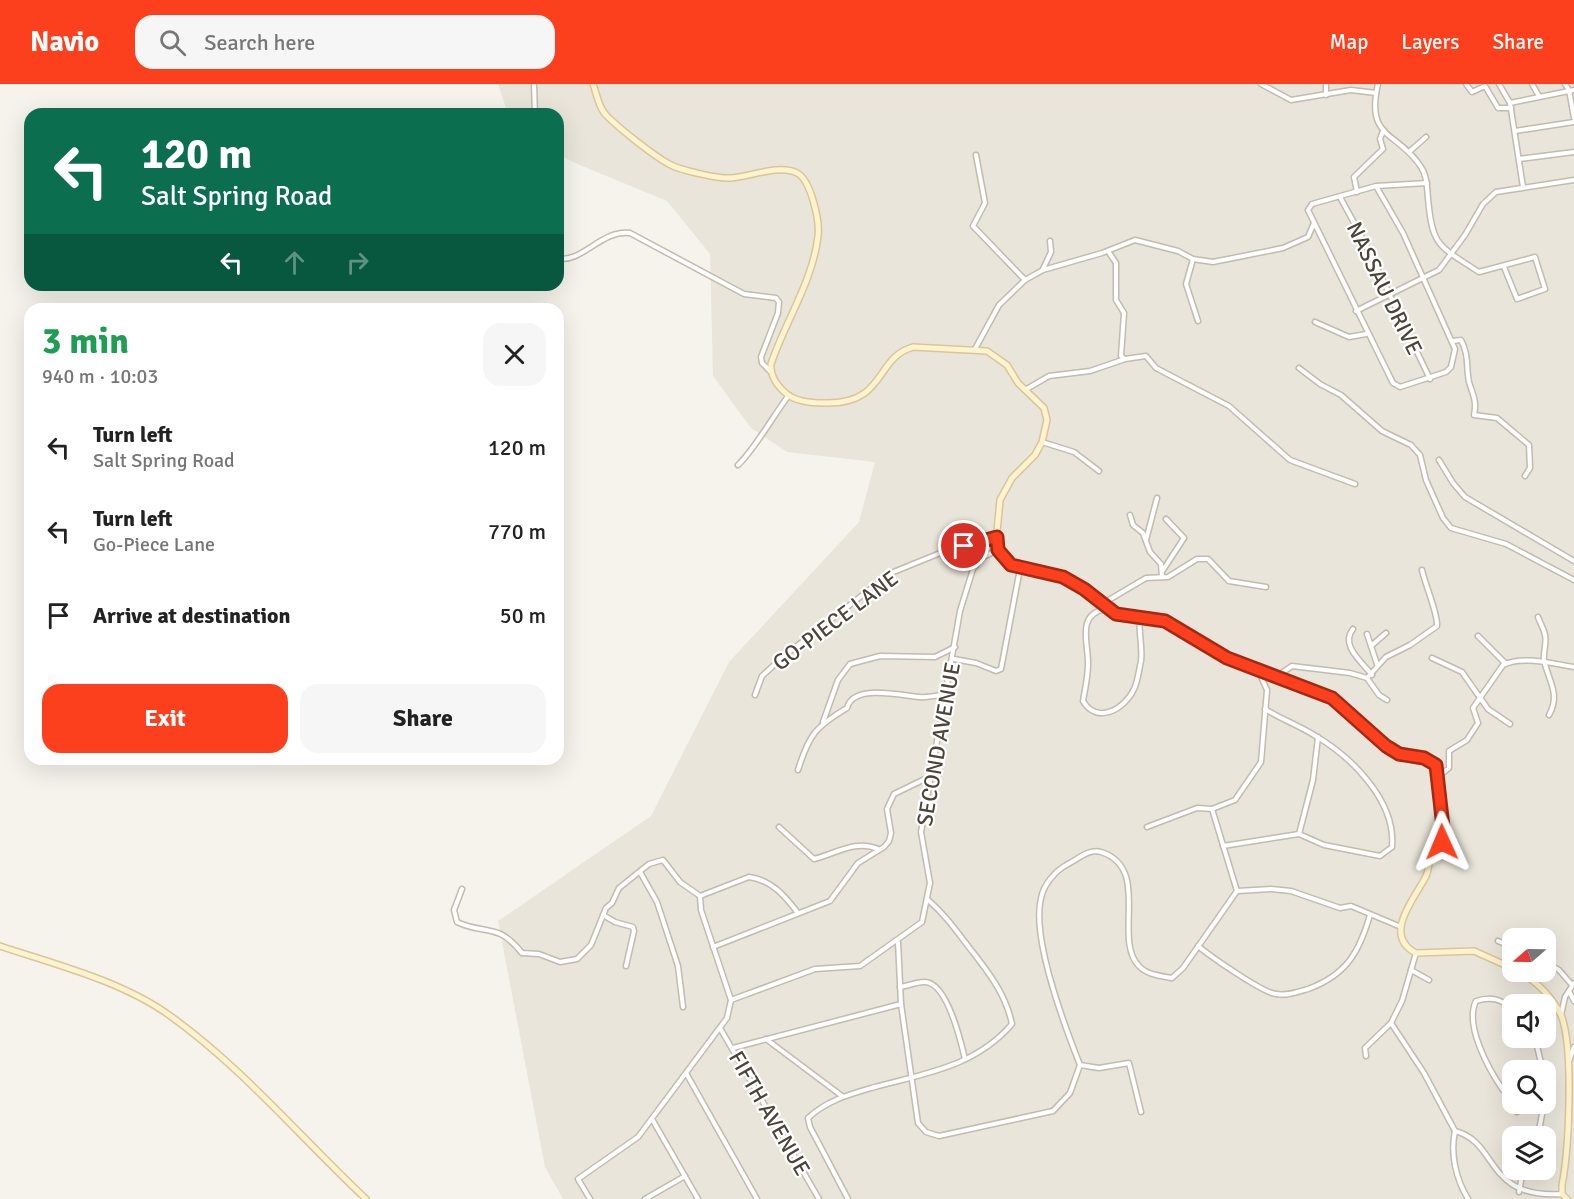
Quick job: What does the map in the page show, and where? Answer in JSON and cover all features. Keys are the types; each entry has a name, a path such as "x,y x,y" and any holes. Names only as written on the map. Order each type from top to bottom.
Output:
{"street":[{"path":"534,84 535,108"},
{"path":"593,84 607,116 668,164 722,178 733,178 758,171 788,171 795,172 804,180 817,216 817,241 802,290 776,348 770,371"},
{"path":"1261,84 1291,100 1356,90 1376,93"},
{"path":"1326,84 1326,95"},
{"path":"1378,84 1377,120 1383,131 1409,152 1422,168 1427,183 1431,230 1441,245 1479,272 1535,257 1545,289 1517,299 1504,267"},
{"path":"1466,84 1472,92 1485,86 1498,108 1511,108"},
{"path":"1498,84 1510,103 1523,187"},
{"path":"1532,84 1539,96"},
{"path":"1515,131 1574,120 1571,90 1565,84"},
{"path":"1510,103 1571,90"},
{"path":"1357,192 1354,177 1383,149 1380,139 1383,131"},
{"path":"1409,152 1426,137"},
{"path":"1519,159 1574,152"},
{"path":"976,155 985,203 973,226 1025,280"},
{"path":"1356,311 1439,270 1489,197 1496,192 1574,180"},
{"path":"1376,186 1402,233 1455,349 1451,368 1430,380 1396,386 1366,334 1308,210 1312,204 1376,186 1427,183"},
{"name":"NASSAU DRIVE","path":"1340,197 1430,380"},
{"path":"975,348 999,305 1025,280 1043,270 1139,240 1178,251 1203,262 1225,261 1283,248 1310,235 1314,222"},
{"path":"564,258 570,258 615,233 630,233 744,294 776,298 779,302 778,313 761,357 765,367 781,389 802,401 822,403 855,400 865,394 902,350 913,347 975,348 997,357 1044,408 1047,420 1042,442 1035,455 1005,488 1000,500 997,537 998,550 1002,558 1020,569 1063,577 1084,589 1104,607 1116,614 1165,621 1212,651 1332,698 1386,746 1399,754 1436,765 1444,838 1432,854 1426,876 1405,911 1401,927 1405,941 1410,950 1416,953 1474,951 1502,964"},
{"path":"1043,270 1051,252 1050,240"},
{"path":"1108,251 1116,263 1116,300 1124,313 1121,356 1125,359"},
{"path":"1193,259 1186,284 1198,321"},
{"path":"1315,322 1349,337 1366,334"},
{"path":"1453,341 1461,340 1465,347 1469,381 1476,400 1474,415 1497,418 1529,445 1530,468 1525,476"},
{"path":"1025,390 1048,376 1090,371 1125,359 1146,356 1156,368 1229,406 1290,460 1355,484"},
{"path":"1299,368 1320,384 1341,395 1382,431 1411,445 1420,455 1426,480 1443,518 1451,528 1506,544 1574,580"},
{"path":"738,465 750,454 756,440 789,395"},
{"path":"1042,442 1074,452 1100,471"},
{"path":"1439,459 1453,483 1465,497 1574,561"},
{"path":"1146,540 1157,498"},
{"path":"1130,515 1146,540 1149,552 1163,570"},
{"path":"1162,578 1163,570 1184,538 1166,519"},
{"name":"GO-PIECE LANE","path":"755,695 762,676 784,656 891,573 955,547 972,546 997,537"},
{"name":"SECOND AVENUE","path":"731,1000 815,969 860,966 922,922 930,874 921,832 929,777 967,582 983,557 998,550"},
{"path":"1140,618 1141,658 1135,688 1114,710 1104,715 1096,713 1083,702 1088,661 1084,643 1086,627 1095,614 1104,607 1146,578 1162,578 1197,559 1208,559 1229,581 1266,587"},
{"path":"954,658 996,671 1001,669 1020,569"},
{"path":"1367,678 1372,675 1377,664 1437,626 1437,619 1425,590 1422,570"},
{"path":"1538,617 1545,635 1545,662 1555,695 1553,708 1549,715"},
{"path":"1353,628 1348,635 1348,645 1372,675"},
{"path":"1371,646 1386,633"},
{"path":"1367,634 1377,664"},
{"path":"1478,636 1505,663 1545,662 1574,667"},
{"path":"822,723 838,680 850,664 880,656 935,657 955,646"},
{"path":"1432,658 1462,672 1488,709 1510,724"},
{"path":"1439,776 1449,768 1449,751 1467,740 1478,723 1473,708 1505,663"},
{"path":"1277,676 1292,666 1350,673 1367,678 1378,695 1387,700"},
{"path":"1147,827 1197,808 1212,809 1235,800 1260,762 1268,690 1258,670"},
{"path":"798,770 807,740 822,723 847,708 849,700 859,694 921,697 947,694"},
{"path":"1223,846 1299,834 1356,853 1380,856 1392,847 1394,830 1377,792 1353,766 1318,737 1265,709"},
{"path":"1299,834 1313,780 1318,737"},
{"path":"713,947 830,901 858,863 884,847 891,836 887,809 894,794 929,777"},
{"path":"1212,809 1237,891"},
{"path":"779,827 814,859 862,845 879,849"},
{"path":"898,941 901,1004 918,1123 926,1132 939,1136 1053,1112 1070,1093 1080,1065 1051,980 1042,929 1040,901 1045,885 1061,867 1092,851 1101,852 1116,860 1126,875 1130,897 1132,955 1138,966 1154,975 1172,978 1183,968 1237,891 1271,888 1291,891 1340,908 1351,906 1401,927"},
{"path":"462,889 454,910 457,922 497,932 510,939 522,953 539,954 560,962 577,959 586,952 603,915 619,888 649,864 663,860 680,882 700,896"},
{"path":"640,872 657,902 678,966 682,1007"},
{"path":"700,896 749,877 758,878 781,891 798,913"},
{"path":"590,1199 578,1179 638,1137 727,1017 731,1000 701,910 700,896"},
{"path":"848,1199 810,1127 808,1118 842,1096 910,1078 982,1052 996,1042 1012,1024 1009,1010 993,975 943,913 927,899"},
{"path":"603,915 615,922 633,927 626,966"},
{"path":"1198,946 1274,994 1295,993 1333,979 1352,959 1364,935 1370,915"},
{"path":"1498,941 1502,942"},
{"path":"0,946 112,985 168,1014 233,1069 366,1199"},
{"path":"1366,1056 1365,1048 1390,1023 1402,1001 1416,953"},
{"path":"1556,968 1573,984 1561,1016"},
{"path":"1411,970 1429,981"},
{"path":"900,987 924,981 932,985 956,1019 965,1059"},
{"path":"1533,982 1541,988 1561,1016 1566,1030 1569,1127 1562,1194"},
{"path":"1569,991 1574,1001"},
{"path":"1502,1001 1492,998 1476,1001 1473,1008 1479,1044 1488,1069 1502,1089"},
{"path":"733,1048 901,1004"},
{"path":"1390,1023 1424,1072 1455,1131 1453,1140 1457,1175 1468,1199"},
{"name":"FIFTH AVENUE","path":"720,1028 819,1199"},
{"path":"766,1039 842,1096"},
{"path":"1568,1061 1574,1047"},
{"path":"1080,1065 1099,1068 1129,1063 1141,1112"},
{"path":"686,1073 756,1199"},
{"path":"651,1119 698,1199"},
{"path":"1455,1131 1464,1133 1476,1146 1502,1183 1535,1197 1562,1194"},
{"path":"645,1199 685,1176"},
{"path":"1519,1192 1521,1180"},
{"path":"1562,1194 1567,1199"}],"shaded area":[{"path":"498,84 1574,84 1574,1199 563,1199 545,1167 498,921 651,816 729,662 859,522 875,462 787,452 751,428 713,376 710,254 667,201 564,157 564,108 506,108"}],"route":[{"path":"964,546 972,546 997,537 996,542 1002,558 1011,565 1020,569 1042,571 1063,577 1084,589 1106,609 1116,614 1165,621 1227,658 1332,698 1368,733 1386,746 1399,754 1424,758 1436,765 1444,838 1442,842"}]}
